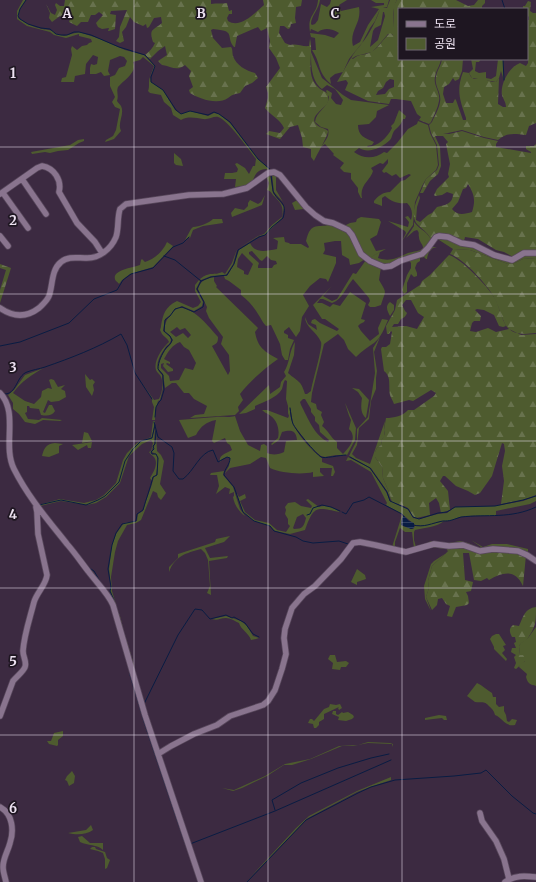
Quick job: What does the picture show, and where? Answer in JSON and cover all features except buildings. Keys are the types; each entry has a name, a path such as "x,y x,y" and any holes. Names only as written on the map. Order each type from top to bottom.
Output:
{"street":[{"path":"28,228 1,194 42,166 52,171 60,183 59,192 76,218 77,224 102,253"},
{"path":"0,308 16,316 31,313 44,304 49,296 53,277 60,263 66,259 89,258 102,253 112,245 116,236 120,210 126,204 189,195 223,194 248,188 266,174 271,172 280,175 306,207 315,215 324,221 344,228 351,233 359,251 367,259 384,267 391,266 400,261 422,254 436,237 439,236 448,237 461,243 474,245 494,256 512,260 524,253 536,254"},
{"path":"22,179 46,214"},
{"path":"0,236 8,246"},
{"path":"0,393 9,408 10,458 13,466 34,501 112,602 140,700 201,882"},
{"path":"0,716 13,681 16,676 23,671 26,665 23,653 25,636 35,599 47,580 38,534 37,512 34,501"},
{"path":"158,754 186,738 217,725 230,716 263,706 268,701 275,690 286,654 284,638 285,628 292,608 304,594 315,586 338,562 353,543 360,542 406,552 434,544 449,546 463,544 480,551 492,549 518,551 536,561"},
{"path":"0,807 8,813 12,830 10,843 4,859 3,868 6,882"},
{"path":"480,813 482,821 493,834 504,859 507,880 521,876 536,877"}],"green space":[{"path":"23,0 26,0 20,9 18,18 32,26 52,31 54,32 54,35 50,32 27,26 17,19 17,11"},
{"path":"65,0 211,0 211,4 227,3 229,11 232,10 232,14 229,14 227,18 228,21 237,23 247,19 264,5 263,0 302,0 301,6 296,7 296,23 291,24 290,28 288,29 284,26 280,26 279,33 285,43 290,45 294,44 309,46 310,39 311,75 317,86 328,94 327,104 314,119 317,125 328,131 328,133 314,161 311,157 311,149 303,147 298,125 290,127 280,139 266,134 269,131 280,133 284,128 280,122 265,108 268,98 266,87 280,68 276,58 269,48 270,41 267,28 261,31 258,27 237,36 235,47 231,43 228,33 220,30 211,30 213,38 222,48 231,47 236,62 248,71 255,73 258,78 245,86 240,93 224,100 214,101 198,97 190,93 189,90 193,87 189,76 191,71 185,65 179,68 174,68 162,65 158,61 167,55 165,46 150,59 145,55 151,50 155,43 153,42 151,32 162,23 161,17 154,18 147,28 146,24 143,26 134,22 130,17 122,32 124,41 120,43 116,41 119,37 120,27 127,10 111,11 110,14 116,15 115,29 109,31 109,28 102,29 98,27 96,23 103,15 99,12 95,15 91,15 88,22 81,22 77,26 69,22 70,19 62,18 60,16 52,22 49,18 50,13 46,4 51,13 55,15 57,10 55,5 56,3 60,6 64,6"},
{"path":"318,0 320,0 318,6 312,18 312,25 318,20 321,4 327,7 331,0 347,0 339,5 341,11 359,7 359,18 352,40 353,46 360,42 368,25 379,9 371,7 384,5 384,3 376,3 371,0 389,0 387,7 383,7 387,8 390,0 397,0 394,8 394,37 392,34 388,34 372,52 356,56 351,59 362,43 349,59 343,72 335,74 330,78 331,84 323,75 312,50 316,50 315,38 311,37 310,33 334,38 339,33 328,29 323,29 318,32 311,29 310,32 309,26 311,18 316,9","holes":["383,12 385,16 378,40 370,47 373,31 381,25","375,21 362,43 370,28"]},
{"path":"397,0 456,0 468,6 474,5 478,0 485,0 482,8 398,8 398,60 441,60 435,80 439,101 436,112 429,124 419,120 421,117 417,114 411,101 391,99 389,104 368,101 345,90 348,83 346,80 337,82 351,58 353,59 374,50 390,33 394,36 394,5","holes":["390,79 394,80 394,87 389,89 385,94 376,95"]},
{"path":"528,1 531,2 530,11 536,13 536,123 529,126 526,135 508,135 501,137 498,140 462,130 443,133 429,125 438,110 439,105 440,96 436,80 442,60 463,60 462,71 459,79 455,81 453,78 449,84 444,87 443,94 446,103 453,103 455,99 456,100 463,120 466,120 466,118 459,90 463,72 469,73 474,79 484,79 492,82 496,82 499,78 498,104 506,107 502,95 502,86 506,76 516,65 520,63 526,66 528,63 529,17 528,8 523,8 523,6 525,6"},
{"path":"79,32 125,50 144,55 155,66 150,77 154,66 143,57 140,60 133,62 134,69 130,76 117,89 117,101 121,105 122,109 120,125 121,131 114,139 105,142 113,136 116,130 120,109 115,107 112,102 115,97 110,86 110,77 115,75 119,68 125,66 127,61 124,57 120,56 110,60 108,71 110,75 104,76 101,72 90,74 91,64 97,64 98,57 93,55 86,64 85,74 75,76 74,82 61,82 62,78 66,77 72,55 72,46 77,50 92,42 91,39 79,36 79,34 66,38 54,35 54,33 64,36"},
{"path":"311,52 322,78 343,95 351,100 389,105 377,111 376,117 369,124 358,125 359,132 365,138 374,142 372,145 367,146 368,147 379,143 388,135 399,110 406,116 387,143 379,148 363,150 359,148 354,152 365,157 377,156 384,152 387,153 408,129 417,124 418,121 428,125 436,145 438,165 436,170 426,179 422,186 415,202 413,225 402,241 406,233 405,231 388,221 408,227 409,222 405,217 408,216 411,220 412,215 409,205 407,203 395,202 385,196 382,198 382,206 374,203 374,201 377,197 390,192 401,181 405,180 411,175 409,174 400,178 396,174 392,176 386,172 384,173 382,171 388,163 388,159 383,164 380,163 371,168 373,171 372,174 362,190 361,198 358,188 351,179 351,173 344,172 340,168 344,163 333,155 334,154 325,144 321,147 328,136 328,129 321,127 315,122 317,115 327,104 329,97 326,91 327,90 332,93 331,98 336,104 341,105 343,100 335,89 327,85 322,89 318,86 312,72"},
{"path":"471,60 480,60 479,62 476,62 475,71 479,73 486,72 486,78 491,79 496,76 498,60 503,60 504,80 501,71 496,82 472,78 469,73 473,69"},
{"path":"150,77 151,82 163,90 175,110 181,114 190,111 208,116 214,113 219,114 230,123 258,159 271,172 266,169 260,170 255,176 252,184 247,187 235,187 236,179 224,179 225,173 237,172 238,169 235,164 237,163 245,168 249,174 253,166 255,166 256,159 227,123 222,119 216,117 205,119 189,118 181,120 173,115 171,108 164,102 161,95 150,93 148,91"},
{"path":"429,125 443,133 449,134 462,131 498,141 496,147 531,153 526,149 526,146 534,146 536,144 536,253 529,252 515,258 504,252 496,250 478,239 465,237 464,241 444,236 432,242 428,234 414,219 415,207 419,195 420,198 417,207 416,220 420,222 437,207 446,205 450,202 453,194 447,192 442,195 434,195 437,189 449,177 448,174 450,164 446,144 448,142 443,136 435,136 440,147 441,166 438,174 430,181 423,193 420,193 426,179 437,170 439,165 437,145","holes":["468,184 473,194 474,201 472,212 464,214 456,213 452,209 458,202 463,189 466,188"]},
{"path":"84,139 84,141 68,150 32,154 31,152 70,145 78,140"},
{"path":"174,153 181,159 183,166 176,165 174,163"},
{"path":"271,173 280,176 276,177 276,190 283,202 274,192 272,174 270,174 273,193 284,207 282,218 265,235 259,236 237,249 258,236 264,234 282,217 283,210 280,203 267,190 269,183 267,178 268,174"},
{"path":"265,195 262,205 232,217 231,213 235,208 244,210 248,206 250,200 258,204"},
{"path":"299,199 306,208 295,210 292,203"},
{"path":"361,217 379,219 381,222 377,235 370,239 376,251 386,249 367,259 342,227 356,222 357,219"},
{"path":"213,219 222,219 223,223 203,226 193,230 190,238 189,237 185,240 193,227 209,222"},
{"path":"414,222 430,238 432,242 428,248 391,266 367,259 380,252 378,258 397,258 423,248 417,230 406,238 414,226"},
{"path":"332,224 347,231 365,259 359,263 350,265 349,259 342,255 341,241 324,243 325,250 323,254 336,257 336,263 328,282 326,279 320,278 310,286 303,295 309,306 302,317 300,331 296,337 289,327 284,331 284,333 288,335 288,338 294,340 290,349 288,360 285,360 282,355 280,344 271,325 266,326 263,323 253,306 241,295 241,290 225,279 224,276 227,276 235,262 239,250 250,243 255,249 261,251 273,250 277,249 278,241 273,238 284,237 285,242 290,244 301,244 308,248 309,247 306,241 310,230 316,226","holes":["252,251 260,260 262,261 267,256 271,260 276,261 277,264 272,268 258,268 259,263 249,254 249,252","242,253 253,264 248,275 244,274 244,271 237,267 238,259"]},
{"path":"439,237 468,244 506,260 521,255 536,254 536,258 523,259 515,263 508,264 470,250 453,249 436,238"},
{"path":"167,242 173,246 153,267 130,274 119,284 115,280 115,276 120,271 140,265 142,259 145,262 155,257"},
{"path":"431,247 437,247 430,251 427,259 424,257 420,258 420,261 417,263 415,268 417,276 414,277 411,274 407,283 407,292 404,294 402,290 411,268 411,263 408,259"},
{"path":"237,249 233,264 226,275 211,276 201,280 200,279 209,274 217,274 222,272 225,274 232,263"},
{"path":"453,249 470,250 508,264 515,263 523,259 536,258 536,333 517,333 507,327 489,289 469,267 450,254"},
{"path":"449,255 467,267 491,292 496,300 506,326 499,326 494,315 484,310 477,309 475,310 481,316 480,321 474,321 472,323 470,331 476,332 488,328 496,332 509,329 521,335 536,334 536,495 523,500 501,504 504,481 502,466 505,451 504,444 502,443 492,476 480,493 475,495 456,486 445,476 443,476 440,481 448,491 450,510 441,513 439,503 436,498 429,503 430,515 416,518 408,508 392,502 383,478 382,467 375,457 375,452 381,445 382,439 385,435 384,430 386,418 392,418 404,414 408,410 414,410 436,393 431,390 413,401 409,400 394,404 389,392 388,376 384,371 381,349 382,347 386,347 390,344 392,332 391,331 387,334 386,326 395,310 397,300 420,285 422,281 430,275","holes":["406,300 411,300 418,313 424,317 417,329 406,326 392,327 394,324 398,324 407,313 402,305"]},
{"path":"366,260 381,267 379,280 385,294 381,305 370,307 368,305 370,301 369,298 353,279 342,296 336,301 332,303 320,299 317,303 322,303 330,307 333,304 340,306 350,292 366,303 361,319 365,320 358,326 370,341 379,334 378,328 382,319 388,320 379,338 356,357 348,349 344,340 338,334 324,344 311,402 316,404 317,409 322,412 321,415 324,422 322,426 337,442 337,448 343,454 353,439 352,432 349,429 351,420 345,403 356,428 355,440 347,455 321,456 312,449 322,458 322,462 333,466 335,472 333,476 331,476 332,468 320,468 320,472 324,476 313,477 313,472 297,473 279,471 270,468 266,458 261,457 250,464 230,468 225,473 229,466 230,458 227,457 222,459 220,462 220,458 223,454 232,450 225,438 214,443 212,441 216,420 207,423 196,435 188,438 179,420 235,416 240,431 248,445 260,451 261,445 264,444 267,446 267,453 271,454 284,452 286,441 297,440 294,432 282,432 279,440 272,445 271,444 278,438 279,431 276,421 262,410 267,410 288,418 288,406 286,399 287,381 285,380 280,392 273,397 255,406 255,409 239,414 269,385 270,394 280,387 281,382 286,376 284,372 295,342 294,355 288,373 299,382 304,389 305,394 311,391 321,342 307,324 305,317 308,324 317,330 316,325 311,323 312,320 315,319 337,331 339,329 325,319 322,319 313,305 332,286 323,296 332,301 337,299 353,273 356,274","holes":["305,399 311,409 311,412 315,417 315,421 319,425 320,432 329,440 328,442 315,431 300,402","290,407 293,423 290,414","296,428 312,449 300,436"]},
{"path":"0,264 11,268 0,303 0,290 6,270 0,268"},
{"path":"214,277 216,287 258,328 255,332 256,337 262,348 278,359 248,384 240,394 243,400 238,407 239,411 235,415 190,418 195,415 204,414 207,406 194,399 189,393 184,393 176,383 172,383 165,388 163,374 158,369 158,366 162,355 173,340 165,332 166,322 175,310 178,308 184,308 200,318 218,337 217,343 212,346 228,375 230,371 229,355 221,344 223,337 209,318 206,311 207,307 198,289 202,282 206,279","holes":["177,327 180,330 185,328 191,335 188,338 183,333 176,337 170,332","180,342 189,350 196,363 193,370 185,368 179,380 170,381 169,376 161,368 161,364 164,363 163,366 168,372 173,371 173,369 166,364 170,364 170,362 164,359 172,347"]},
{"path":"199,280 200,281 196,289 203,302 202,306 194,311 182,306 175,309 165,319 163,331 170,337 171,340 159,358 157,365 159,372 162,375 163,388 160,400 158,401 155,411 155,420 152,420 154,407 152,398 142,383 154,400 159,399 162,391 162,380 155,366 161,351 169,342 160,330 164,314 167,308 177,301 193,308 198,306 201,302 195,291 195,285"},
{"path":"390,302 394,305 394,310 390,316 387,305"},
{"path":"380,337 374,352 377,371 376,389 371,401 369,419 359,428 357,445 352,454 356,458 370,464 385,421 385,436 382,439 381,445 375,452 375,457 382,467 383,478 392,502 387,491 371,468 349,456 357,440 357,429 368,417 375,373 373,348"},
{"path":"44,368 27,379 13,393 25,401 34,404 41,397 42,391 48,388 52,389 49,380 54,380 58,387 65,385 61,389 65,391 66,397 59,401 51,402 48,400 43,412 45,413 49,405 52,405 55,411 51,415 41,415 39,409 30,408 29,406 27,406 27,412 25,413 28,419 39,420 42,418 62,420 43,420 35,424 25,422 13,409 13,403 8,395 14,390 25,375"},
{"path":"85,374 90,380 92,379 95,382 93,385 94,390 92,396 86,387"},
{"path":"352,388 359,389 369,400 366,418 361,406 362,398 358,392"},
{"path":"153,421 155,421 152,437 143,441 152,438 155,427 154,444 151,452 152,454 156,454 158,461 157,470 152,481 150,478 156,463 154,457 149,452 151,451 153,443 151,440 142,444 129,456 120,483 106,497 96,503 87,505 61,501 40,506 86,566 93,572 113,600 133,666 124,631 134,665 134,672 114,605 38,505 60,499 84,503 96,500 104,495 116,483 123,460 127,453 137,443 151,437"},
{"path":"156,431 157,451 164,461 160,484 166,493 161,500 157,493 153,491 141,520 127,525 118,541 111,577 112,591 118,610 110,591 109,569 112,545 116,534 124,523 137,521 138,514 143,511 154,477 157,475 158,458 156,454 152,452 155,444"},
{"path":"84,432 88,433 92,441 82,443"},
{"path":"92,442 91,448 88,448 87,445 78,450 72,445"},
{"path":"49,444 63,444 59,446 59,453 49,457 42,456"},
{"path":"348,457 370,468 386,492 390,501 408,509 413,518 419,519 447,513 455,507 495,506 523,501 536,496 536,501 530,504 496,511 496,516 460,517 451,521 444,521 434,526 415,530 414,540 416,547 431,541 449,543 460,541 479,548 481,547 471,540 483,547 492,544 507,544 528,549 528,552 536,558 536,560 527,554 518,551 493,548 480,550 463,544 434,544 406,552 363,542 365,540 392,547 402,515 401,523 403,526 413,529 415,526 426,526 415,525 402,514 386,505 387,503 371,472 351,460 346,461","holes":["400,528 405,532 412,532 414,548 409,550 395,547 395,542"]},
{"path":"224,471 223,475 233,487 240,509 245,516 236,505 233,497 234,492 229,494 230,489 225,487 216,494 219,486 217,475 210,475 211,473"},
{"path":"236,492 239,497 245,494 246,498 240,501 245,512 255,520 269,523 277,530 286,532 290,526 285,514 285,507 288,503 295,502 301,506 311,508 312,506 306,500 308,499 319,507 327,506 340,512 326,509 317,510 311,516 305,530 290,534 275,531 270,526 254,521 243,512","holes":["303,514 306,518 304,525 301,528 293,528 297,517"]},
{"path":"230,536 224,542 205,548 210,558 228,556 227,558 209,561 211,595 207,593 210,586 208,560 205,553 201,549 182,556 174,562 178,558 178,554 215,542 216,539"},
{"path":"355,543 375,545 406,553 434,545 451,546 451,548 455,545 448,552 447,549 429,547 407,555 380,547 357,544 352,545 341,560 350,546"},
{"path":"455,545 526,555 523,586 516,577 508,574 499,575 489,580 487,578 481,581 474,580 469,553 463,553 465,580 473,582 471,591 466,592 469,603 467,605 456,607 452,617 447,616 450,606 446,604 442,598 438,599 437,605 432,610 426,597 429,588 428,581 432,566"},
{"path":"446,553 432,566 428,581 429,588 426,597 431,611 425,599 424,586 431,564"},
{"path":"357,569 365,575 366,579 357,582 357,585 351,582"},
{"path":"536,607 536,620 533,630 528,638 519,646 520,655 523,655 526,660 516,669 514,668 516,663 514,657 516,655 511,652 512,648 516,648 514,643 516,642 515,637 511,636 511,626 519,626 527,611"},
{"path":"226,616 241,621 247,626 253,636 259,638 251,640 249,635 241,628 239,623 231,619 212,619"},
{"path":"536,627 536,686 529,683 526,677 527,674 519,667 520,664 525,661 520,655 519,646 528,638"},
{"path":"496,634 499,634 506,645 503,646 505,650 502,653 507,659 506,661 494,649 490,639"},
{"path":"330,655 335,655 337,662 346,661 349,663 346,667 341,667 340,670 332,669 333,663 328,659"},
{"path":"477,683 492,693 493,697 496,697 496,704 499,707 504,706 507,721 509,722 512,719 517,720 515,725 506,724 495,715 493,710 486,703 475,702 467,696"},
{"path":"330,704 340,704 342,708 339,710 339,707 324,714 324,719 319,722 319,725 316,728 314,728 313,724 308,723 310,719 314,721 324,709 329,707"},
{"path":"333,711 336,711 336,714 338,715 342,712 348,712 354,717 346,721 338,720 339,717 332,714"},
{"path":"439,715 446,716 447,720 442,718 425,720 425,718"},
{"path":"63,731 63,736 58,740 57,746 49,744 47,741 51,741 54,733"},
{"path":"368,742 390,743 393,744 393,747 392,744 368,743 358,745"},
{"path":"358,745 342,746 311,759 292,765 284,765 267,776 233,791 222,788 234,790 265,776 285,764 310,759 339,746"},
{"path":"72,771 75,776 74,783 69,786 65,780"},
{"path":"391,777 391,780 357,792 308,818 246,882 309,816 357,791"},
{"path":"91,825 93,830 87,833 68,833 86,830"},
{"path":"82,836 90,843 103,843 103,850 101,848 80,842 78,837"},
{"path":"92,847 105,852 107,858 110,860 107,868 105,869 105,859 103,853 90,849"}],"water":[{"path":"404,516 409,521 414,523 414,528 411,529 401,525 402,518"}],"waterway":[{"path":"26,0 20,9 18,16 28,24 50,29 56,34 61,35 67,35 74,32 91,35 119,47 145,55 155,66 151,77 151,82 163,90 176,110 181,114 190,111 208,115 214,112 219,114 230,122 258,159 271,170"},
{"path":"502,0 505,8"},
{"path":"503,60 504,80"},
{"path":"155,417 156,407 161,400 164,390 163,375 158,369 160,358 172,340 164,331 165,320 175,309 182,307 194,312 203,307 204,302 197,289 201,281 211,277 227,275 234,264 238,250 265,235 283,218 284,208 273,191 271,175"},
{"path":"0,346 20,342 69,323 94,299 117,290 123,280 131,274 153,268 173,247 183,243 189,237"},
{"path":"164,256 175,260 201,281"},
{"path":"4,394 12,392 23,374 74,356 103,344 121,334 127,345 135,373 152,399"},
{"path":"290,408 293,424 318,455 325,458 346,455"},
{"path":"154,422 158,437 172,447 174,453 173,471 179,479 183,479 187,476 204,454 213,450 218,462 227,457 230,458 224,475 234,487 243,512 254,521 270,526 274,531 296,537 303,541 313,543 339,541 348,544"},
{"path":"39,505 61,500 86,505 105,496 119,482 125,461 133,449 141,441 152,438 155,425"},
{"path":"114,600 110,591 111,587 108,569 112,545 116,533 122,524 136,521 137,514 143,510 153,477 157,475 158,458 156,454 152,454 151,452 154,449 153,446 155,444 156,431"},
{"path":"350,457 370,468 387,492 390,501 408,509 413,517 419,519 438,513 447,512 455,507 495,506 536,496"},
{"path":"342,512 346,514 353,503 369,497 402,514 404,517"},
{"path":"307,515 310,514 313,508 322,505 340,511"},
{"path":"413,525 424,526 461,517 508,515 527,511 536,507"},
{"path":"88,567 94,571 101,583"},
{"path":"144,704 178,635 195,609 202,610 210,619 226,615 232,618 234,617 245,623 253,634 259,637"},
{"path":"118,613 120,621"},
{"path":"130,672 144,722 180,829"},
{"path":"275,810 272,800 301,783 338,768 389,754"},
{"path":"190,844 275,811 391,760"},
{"path":"247,882 306,820 371,787 395,780 454,776 481,773 486,770 512,796 536,814"},
{"path":"181,832 188,851"}]}
